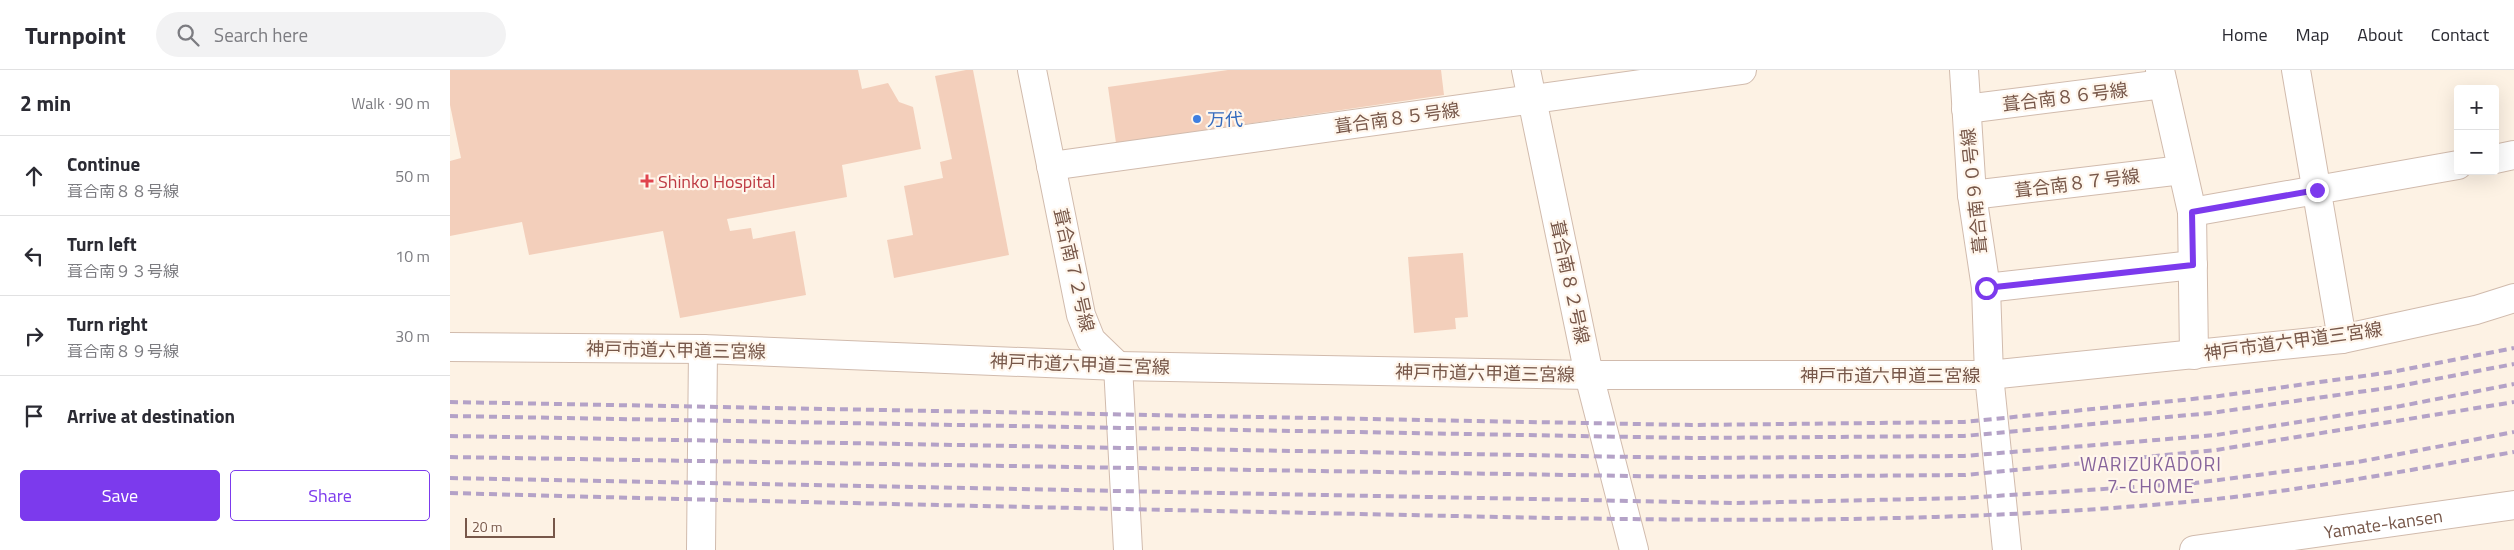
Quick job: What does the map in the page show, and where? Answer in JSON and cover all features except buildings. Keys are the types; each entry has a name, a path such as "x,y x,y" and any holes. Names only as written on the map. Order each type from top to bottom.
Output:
{"street":[{"name":"葺合南７２号線","path":"1032,70 1081,315 1091,340 1118,366"},
{"name":"葺合南８２号線","path":"1526,70 1589,375 1634,550"},
{"name":"葺合南８５号線","path":"1051,166 1742,70"},
{"name":"葺合南９０号線","path":"1964,70 1972,195 1986,288 1989,375 2007,550"},
{"path":"2296,70 2342,339"},
{"name":"葺合南８６号線","path":"1966,110 2161,77"},
{"path":"2161,77 2192,212 2194,354"},
{"path":"2499,157 2514,155"},
{"path":"2192,212 2454,166"},
{"name":"葺合南８７号線","path":"1972,195 2182,170"},
{"path":"1986,288 2193,265"},
{"name":"神戸市道六甲道三宮線","path":"450,347 703,349 1118,366 1589,375 1989,375 2342,339 2476,310 2514,298"},
{"path":"701,550 703,349"},
{"path":"1118,366 1128,550"},
{"name":"Yamate-kansen","path":"2194,550 2514,505"}],"railway":[{"path":"450,402 1692,425 1964,422 2212,397 2392,372 2514,348"},
{"path":"450,416 1692,438 1964,436 2211,413 2394,387 2514,364"},
{"path":"450,436 1692,458 1964,456 2216,435 2401,406 2514,384"},
{"path":"450,457 1693,477 1965,475 2216,450 2514,402"},
{"path":"450,478 1737,503 1964,498 2195,483 2358,462 2514,432"},
{"path":"450,493 1534,518 1865,519 2086,510 2236,497 2315,486 2514,452"}],"place":[{"name":"万代","path":"1197,119"},
{"name":"Shinko Hospital","path":"647,181"}],"district":[{"name":"WARIZUKADORI 7-CHOME","path":"2151,474"}],"route":[{"path":"1986,288 2193,265 2192,212 2317,190"}]}
